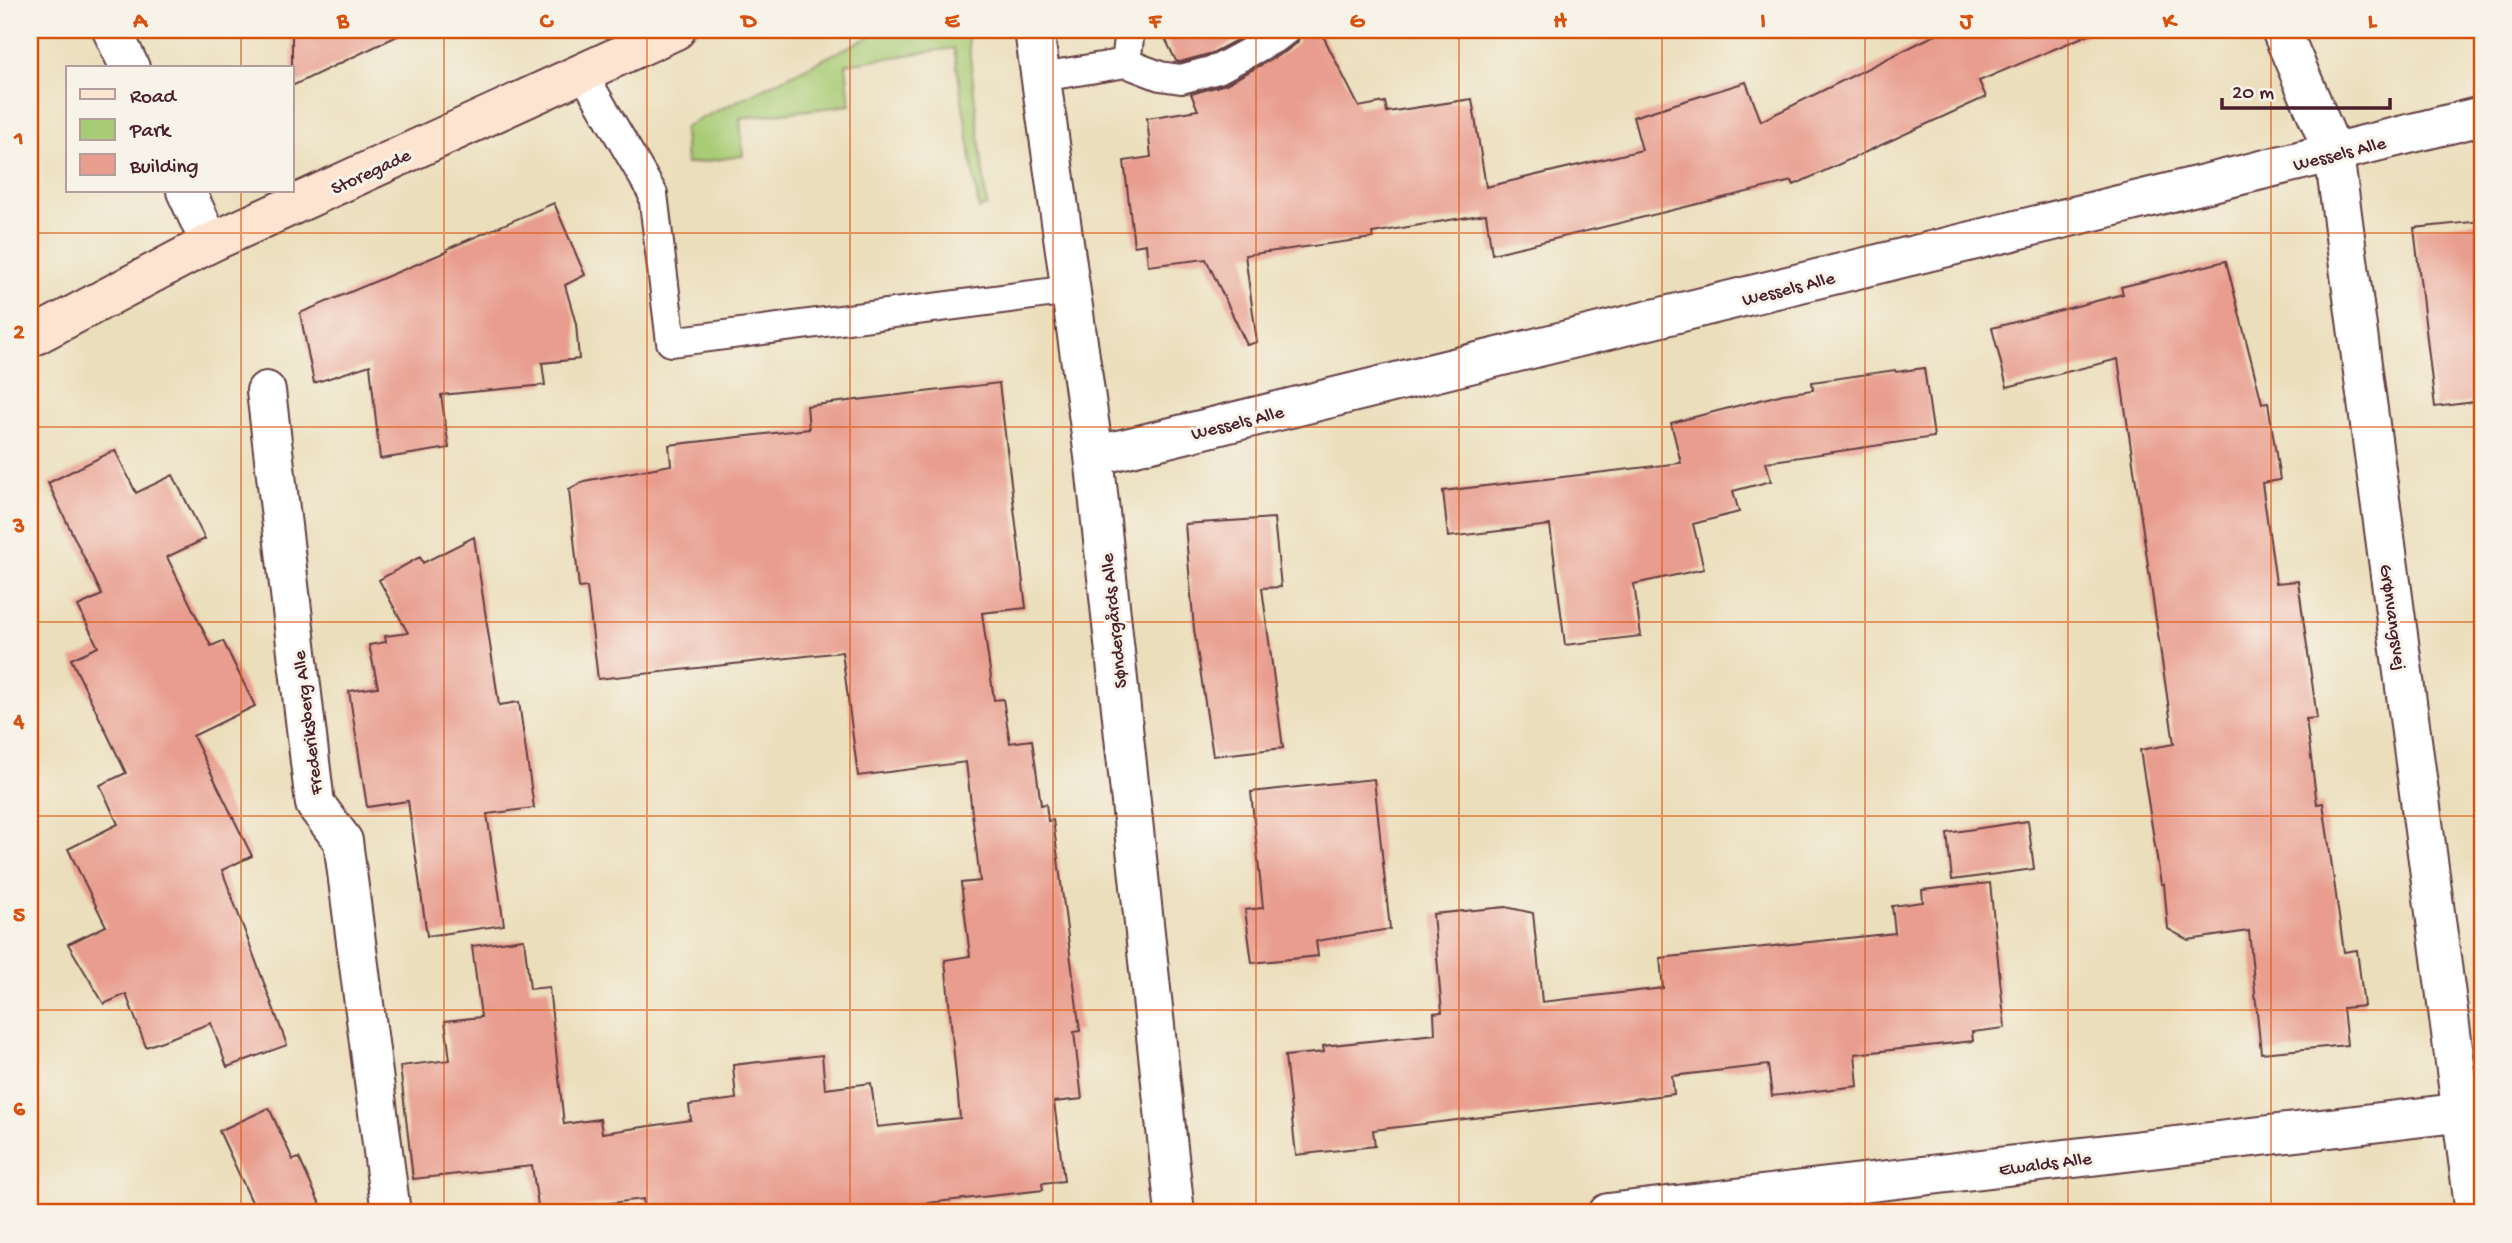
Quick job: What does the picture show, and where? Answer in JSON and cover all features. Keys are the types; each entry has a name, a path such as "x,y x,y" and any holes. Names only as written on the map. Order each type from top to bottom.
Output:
{"street":[{"path":"112,30 129,66"},
{"name":"Storegade","path":"30,338 210,243 676,30"},
{"name":"Søndergårds Alle","path":"1034,30 1094,456 1175,1213"},
{"name":"Grønvangsvej","path":"2281,30 2334,154 2471,1111 2475,1213"},
{"name":"Wessels Alle","path":"1094,456 2482,116"},
{"path":"186,192 210,243"},
{"name":"Frederiksberg Alle","path":"266,391 315,804 343,841 391,1213"},
{"name":"Ewalds Alle","path":"1608,1213 2471,1111"}],"lane":[{"path":"1126,64 1130,30"},
{"path":"1041,77 1126,64 1160,76 1181,79 1218,69 1286,30"},
{"path":"582,72 653,194 671,342 1071,290"}],"green space":[{"path":"883,30 967,30 987,206 979,209 954,48 846,64 850,105 740,118 743,156 686,164 684,128"}],"building":[{"path":"292,30 410,30 294,85"},
{"path":"1161,30 1256,30 1212,53 1180,62 1176,61"},
{"path":"1302,30 1320,30 1359,107 1385,102 1387,112 1472,99 1486,187 1642,150 1633,117 1746,82 1761,121 1945,30 2099,30 1979,81 1986,97 1794,185 1792,181 1492,254 1486,214 1372,233 1373,238 1245,255 1257,342 1247,345 1206,259 1148,266 1146,244 1134,246 1124,161 1151,157 1147,118 1198,110 1191,94 1226,84 1285,52 1297,43"},
{"path":"554,203 585,275 565,285 576,324 579,359 542,363 545,385 441,395 449,448 380,459 370,365 314,383 300,313"},
{"path":"2482,221 2482,401 2435,407 2414,228"},
{"path":"2226,261 2262,403 2268,402 2280,480 2262,483 2276,583 2298,581 2317,718 2306,719 2317,804 2323,803 2344,952 2357,950 2364,1006 2343,1008 2347,1045 2261,1053 2249,931 2188,940 2168,929 2164,884 2161,884 2140,750 2174,744 2118,359 2007,387 1992,328 2123,294 2121,287"},
{"path":"1924,368 1934,437 1766,462 1771,481 1733,491 1739,512 1693,524 1704,569 1634,584 1641,636 1565,645 1550,525 1448,537 1443,491 1681,463 1671,423 1783,394 1813,390 1812,382"},
{"path":"999,383 1026,608 982,613 994,700 1003,699 1010,743 1032,740 1041,805 1046,804 1048,821 1053,820 1080,1031 1074,1032 1082,1099 1054,1102 1064,1181 1042,1183 1043,1190 838,1213 645,1213 643,1199 539,1212 532,1166 413,1179 400,1066 450,1060 445,1021 481,1017 472,946 524,939 530,989 549,987 564,1124 600,1119 602,1133 691,1120 689,1105 736,1099 733,1065 822,1055 825,1089 871,1083 877,1127 960,1118 945,960 970,956 961,883 980,881 966,762 858,776 842,652 598,679 587,587 579,588 569,489 584,481 671,465 669,445 809,429 807,406"},
{"path":"115,450 136,493 173,475 205,539 167,557 211,646 223,641 255,706 193,736 252,856 222,870 287,1045 227,1067 211,1023 146,1047 126,994 104,1004 68,944 106,926 68,849 118,824 100,785 126,773 71,659 98,647 78,606 102,595 48,483"},
{"path":"1274,518 1281,587 1262,588 1283,748 1213,756 1194,629 1185,524"},
{"path":"474,537 499,705 519,702 534,808 487,814 504,925 427,936 408,801 367,807 349,691 378,687 369,645 386,642 385,636 408,633 379,580 420,557 423,563"},
{"path":"1374,779 1390,929 1316,941 1318,956 1252,963 1245,910 1263,908 1251,792"},
{"path":"2028,821 2034,869 1952,880 1947,833"},
{"path":"1990,883 2005,1028 1972,1032 1973,1041 1855,1054 1858,1086 1772,1096 1768,1065 1672,1076 1674,1094 1373,1130 1375,1146 1296,1155 1285,1056 1324,1052 1323,1046 1435,1034 1434,1013 1442,1012 1433,914 1506,907 1533,913 1542,1002 1663,988 1660,958 1895,933 1892,906 1923,902 1922,890"},
{"path":"269,1108 293,1160 299,1158 324,1213 257,1213 219,1131"}]}
